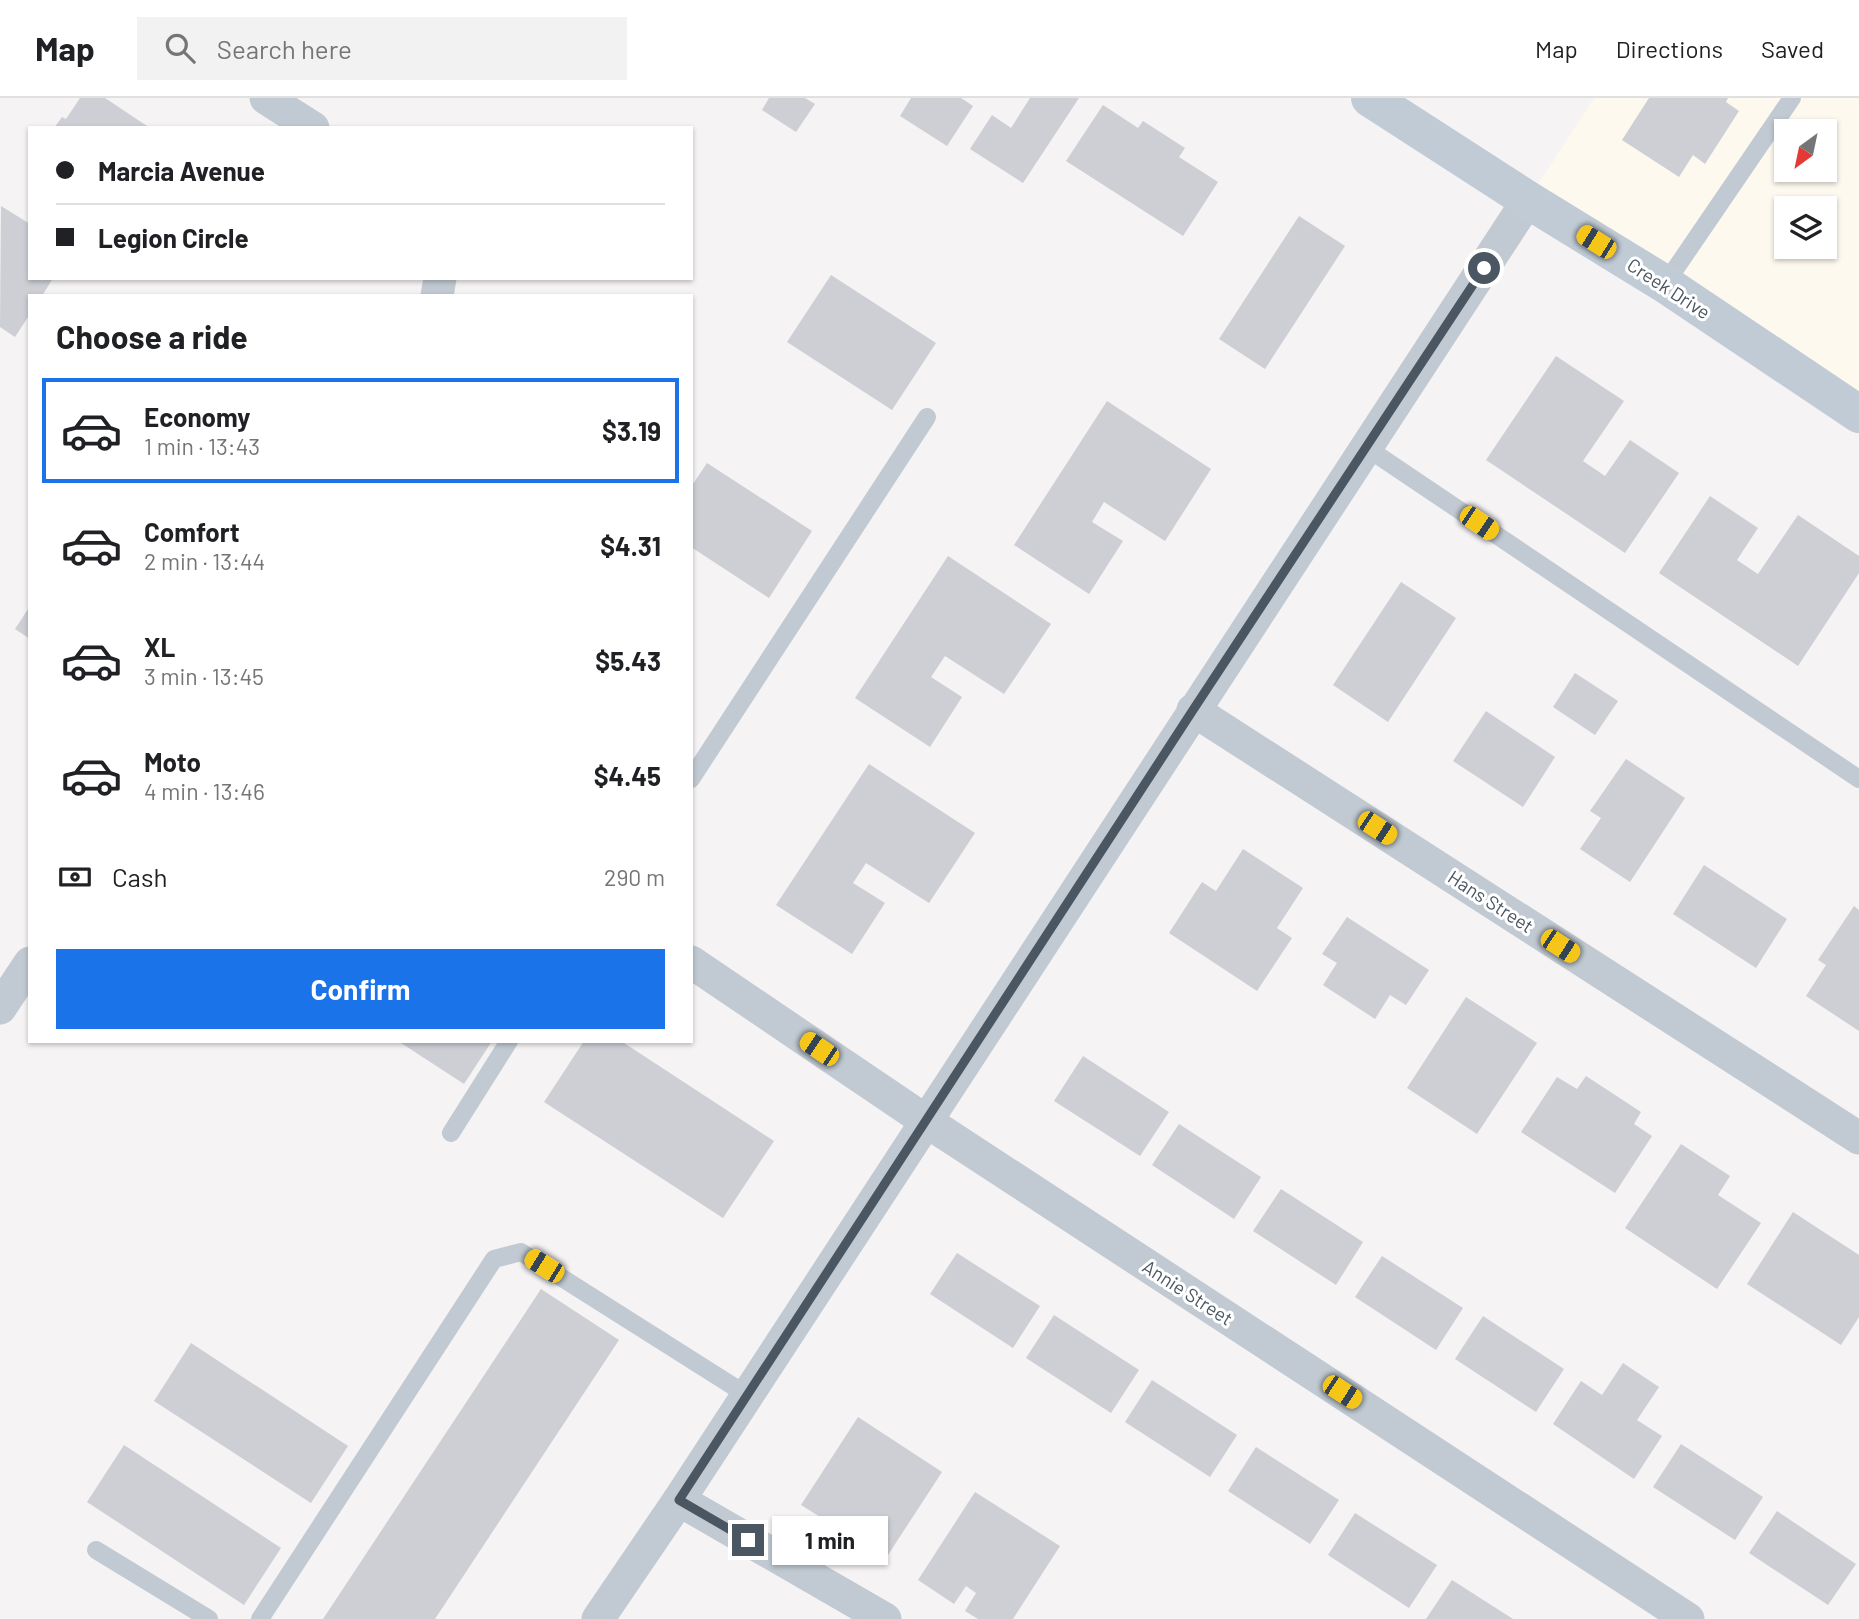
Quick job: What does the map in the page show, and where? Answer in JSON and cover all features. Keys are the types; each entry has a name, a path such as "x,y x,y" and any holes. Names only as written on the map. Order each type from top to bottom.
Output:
{"street":[{"path":"266,98 310,126"},
{"name":"Creek Drive","path":"1370,98 1665,284 1859,414"},
{"path":"598,1619 679,1500 1528,200"},
{"name":"Hans Street","path":"1193,710 1859,1138"},
{"name":"Annie Street","path":"693,963 926,1121 1688,1619"},
{"path":"0,1008 28,966"},
{"path":"679,1500 885,1619"}],"lane":[{"path":"1665,284 1791,98"},
{"path":"693,776 926,416"},
{"path":"1367,448 1859,779"},
{"path":"451,1133 508,1043"},
{"path":"260,1619 494,1259 522,1252 747,1395"},
{"path":"96,1550 209,1619"}],"shaded area":[{"path":"1594,98 1859,98 1859,417 1528,200"}],"building":[{"path":"80,98 105,98 147,126 55,126 62,117 66,119"},
{"path":"769,98 805,98 815,104 796,132 762,110"},
{"path":"911,98 961,98 973,106 947,146 900,116"},
{"path":"1030,98 1079,98 1023,183 970,149 992,115 1011,128"},
{"path":"1649,98 1728,98 1726,102 1739,111 1705,164 1693,155 1679,177 1622,140"},
{"path":"1103,105 1138,128 1143,121 1185,148 1179,157 1218,182 1183,236 1066,161"},
{"path":"1,206 28,223 28,280 52,280 43,294 28,294 28,317 15,337 0,327"},
{"path":"1299,216 1345,246 1265,369 1219,339"},
{"path":"831,275 936,343 892,410 787,342"},
{"path":"1556,356 1624,401 1583,461 1605,476 1630,440 1679,473 1625,553 1486,460"},
{"path":"1107,401 1211,469 1165,541 1104,502 1092,522 1123,541 1089,594 1014,545"},
{"path":"707,463 812,531 769,598 693,548 693,484"},
{"path":"1710,496 1758,528 1737,560 1758,574 1798,515 1859,556 1859,573 1798,666 1659,573"},
{"path":"948,556 1051,624 1004,694 945,656 931,677 962,697 930,747 855,698"},
{"path":"1401,582 1456,618 1388,722 1333,685"},
{"path":"28,609 28,638 15,629"},
{"path":"1575,673 1618,701 1595,735 1553,707"},
{"path":"1486,711 1555,757 1523,807 1453,761"},
{"path":"1626,759 1685,798 1630,882 1580,849 1601,818 1590,811"},
{"path":"869,764 975,833 929,903 866,863 853,883 885,903 852,954 776,905"},
{"path":"1243,849 1303,888 1277,928 1292,938 1257,991 1169,933 1202,882 1216,891"},
{"path":"1704,865 1787,919 1756,968 1673,914"},
{"path":"1854,906 1859,910 1859,1031 1806,996 1826,965 1818,960"},
{"path":"1347,917 1429,970 1406,1005 1390,995 1375,1019 1323,985 1337,963 1322,954"},
{"path":"1466,997 1537,1043 1477,1134 1407,1088"},
{"path":"401,1043 491,1043 464,1084"},
{"path":"583,1043 624,1043 774,1141 723,1218 544,1102"},
{"path":"1083,1056 1169,1112 1140,1156 1054,1101"},
{"path":"1586,1076 1641,1112 1634,1124 1652,1136 1615,1193 1521,1132 1557,1077 1577,1089"},
{"path":"1179,1124 1261,1177 1234,1219 1152,1165"},
{"path":"1681,1144 1730,1176 1718,1195 1761,1223 1717,1289 1625,1228"},
{"path":"1281,1189 1363,1242 1336,1285 1253,1231"},
{"path":"1793,1212 1859,1255 1859,1317 1841,1345 1747,1284"},
{"path":"957,1253 1040,1306 1013,1348 930,1294"},
{"path":"1382,1256 1463,1308 1436,1350 1355,1297"},
{"path":"541,1289 619,1340 435,1619 323,1619"},
{"path":"1054,1315 1139,1370 1111,1413 1026,1358"},
{"path":"1483,1316 1564,1369 1536,1412 1455,1359"},
{"path":"191,1343 348,1446 311,1503 154,1401"},
{"path":"1623,1363 1659,1387 1637,1420 1662,1436 1634,1479 1553,1424 1581,1381 1602,1395"},
{"path":"1152,1380 1237,1435 1210,1477 1125,1422"},
{"path":"858,1417 942,1472 886,1558 801,1505"},
{"path":"1681,1444 1763,1497 1735,1540 1653,1487"},
{"path":"124,1445 281,1548 244,1605 87,1502"},
{"path":"1256,1447 1339,1500 1310,1544 1228,1491"},
{"path":"975,1492 1060,1546 1013,1619 978,1619 965,1611 976,1593 966,1586 954,1604 918,1580"},
{"path":"1777,1511 1856,1564 1828,1605 1749,1553"},
{"path":"1355,1513 1437,1565 1409,1608 1328,1555"},
{"path":"1452,1580 1513,1619 1426,1619"}],"route":[{"path":"748,1540 679,1500 1484,268"}]}
